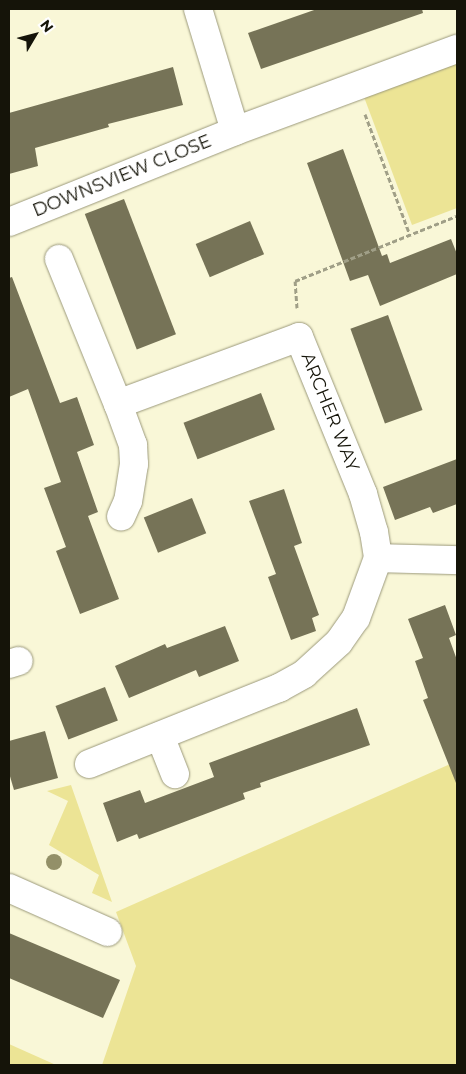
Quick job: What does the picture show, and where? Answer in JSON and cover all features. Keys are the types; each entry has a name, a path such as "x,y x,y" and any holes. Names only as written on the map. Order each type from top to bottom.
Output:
{"street":[{"path":"198,9 235,131"},
{"name":"DOWNSVIEW CLOSE","path":"9,222 235,131 457,49"},
{"path":"59,259 133,445 134,464 132,482 121,517"},
{"name":"ARCHER WAY","path":"89,764 279,688 304,674 339,642 356,618 378,558 374,532 363,494 299,337 118,404"},
{"path":"378,558 457,560"},
{"path":"160,736 175,774"},
{"path":"9,888 108,932"}],"path":[{"path":"355,87 410,235"},
{"path":"299,337 296,281 457,216"}],"shaded area":[{"path":"457,61 457,208 412,225 364,97"},
{"path":"457,761 457,1065 102,1065 136,966 116,912"},
{"path":"71,785 112,902 92,893 99,875 49,845 68,801 47,791"},
{"path":"9,1044 56,1065 9,1065"}],"building":[{"path":"317,9 422,9 423,13 261,69 248,33"},
{"path":"173,67 183,105 108,124 109,127 35,148 38,166 9,174 9,113"},
{"path":"343,149 382,256 387,254 390,263 451,239 457,254 457,274 380,306 368,275 350,281 307,163"},
{"path":"124,199 176,334 137,349 85,214"},
{"path":"250,221 264,254 210,277 196,244"},
{"path":"12,277 60,403 77,397 94,445 77,452 98,512 88,516 119,599 80,614 56,551 66,547 44,488 61,482 28,389 9,397 9,278"},
{"path":"388,315 423,410 385,424 350,329"},
{"path":"261,393 275,429 197,459 184,423"},
{"path":"457,459 457,504 433,513 430,507 395,520 383,487"},
{"path":"284,489 302,543 294,546 319,615 312,618 316,631 291,640 268,577 276,574 249,501"},
{"path":"192,498 206,533 158,553 144,517"},
{"path":"445,605 456,635 449,638 457,660 456,783 423,700 428,698 415,661 423,658 408,619"},
{"path":"225,626 239,661 199,677 196,670 129,698 115,666 165,644 167,648"},
{"path":"105,687 118,721 68,740 56,706"},
{"path":"357,708 370,745 260,783 261,787 243,793 245,799 139,839 137,834 117,842 103,803 140,790 145,803 214,777 209,763"},
{"path":"45,731 58,778 14,790 9,773 9,741"},
{"path":"9,933 120,980 103,1018 9,978"}]}
